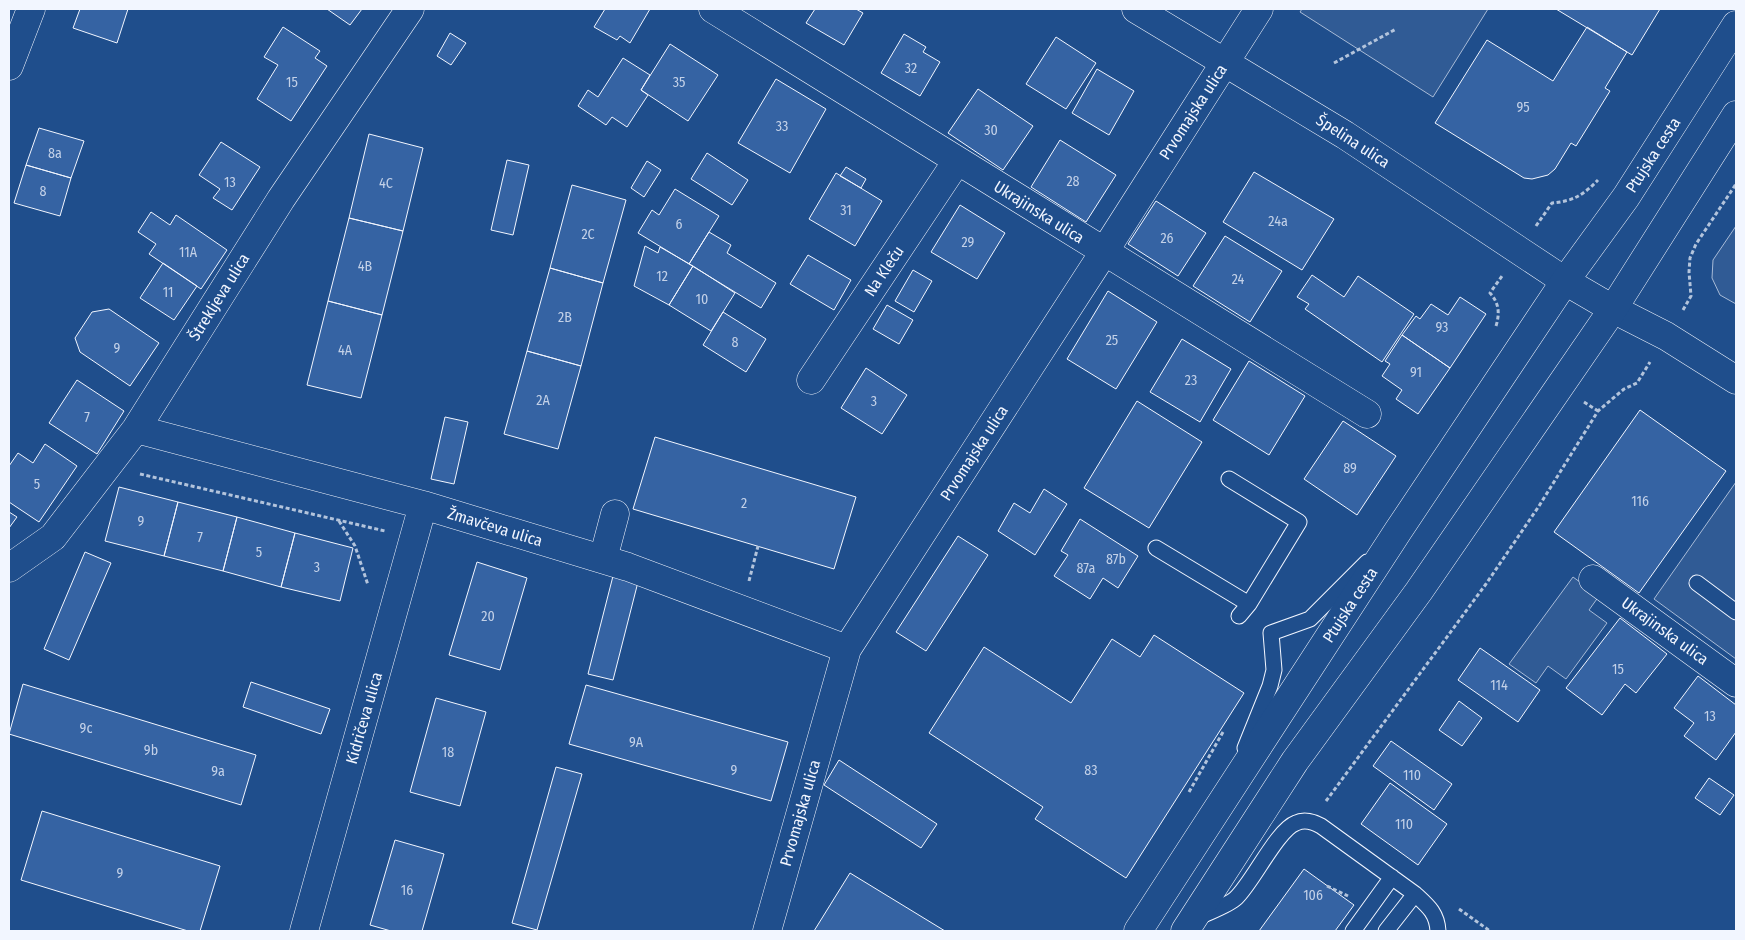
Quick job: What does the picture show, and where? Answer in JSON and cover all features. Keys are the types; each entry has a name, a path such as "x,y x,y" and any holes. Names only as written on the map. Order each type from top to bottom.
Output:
{"street":[{"path":"9,66 31,9"},
{"name":"Štrekljeva ulica","path":"9,568 53,537 136,429 281,199 410,9"},
{"name":"Ukrajinska ulica","path":"713,9 1367,414"},
{"name":"Špelina ulica","path":"1136,9 1224,64 1345,135 1565,281"},
{"name":"Prvomajska ulica","path":"767,931 847,649 1259,9"},
{"name":"Ptujska cesta","path":"1138,931 1398,531 1565,281 1626,197 1736,25"},
{"path":"1189,925 1295,761 1419,591 1613,309 1736,115"},
{"name":"Na Kleču","path":"811,380 957,161"},
{"path":"1565,281 1613,309 1666,336 1736,380"},
{"name":"Žmavčeva ulica","path":"136,429 423,505 603,559 847,649"},
{"name":"Kidričeva ulica","path":"304,931 423,505"},
{"path":"603,559 615,514"},
{"name":"Ukrajinska ulica","path":"1593,579 1736,683"}],"lane":[{"path":"1229,479 1299,522 1249,604 1239,616"},
{"path":"1223,800 1270,686 1274,670 1271,633 1310,619 1398,531"},
{"path":"1156,548 1249,604"},
{"path":"1697,583 1736,612"},
{"path":"1189,925 1236,899 1267,857 1281,834 1296,822 1312,821 1415,894 1428,906 1438,920 1438,931"},
{"path":"1353,931 1392,877"},
{"path":"1386,931 1415,894"}],"path":[{"path":"1334,63 1396,29"},
{"path":"1494,334 1498,319 1498,308 1496,300 1490,294 1552,203 1566,202 1582,195 1598,180 1603,172"},
{"path":"1312,821 1486,584 1539,506 1598,411 1624,388 1637,383 1691,296 1690,258 1696,244 1736,184"},
{"path":"1581,400 1598,411"},
{"path":"108,466 386,532"},
{"path":"338,521 355,546 371,593"},
{"path":"748,588 758,546"}],"shaded area":[{"path":"1302,9 1488,9 1433,97 1300,12"},
{"path":"1736,226 1736,304 1720,295 1712,278 1713,260"},
{"path":"1736,482 1736,659 1654,599"},
{"path":"1573,577 1599,596 1589,610 1607,623 1566,679 1548,666 1536,683 1509,664"}],"building":[{"path":"80,9 128,9 117,43 73,28"},
{"path":"327,9 362,9 350,25"},
{"path":"605,9 650,9 630,43 620,36 617,40 594,27"},
{"path":"815,9 856,9 863,13 844,45 806,23"},
{"path":"1556,9 1660,9 1632,55"},
{"path":"283,27 320,51 315,58 327,66 291,121 257,99 278,65 264,57"},
{"path":"1587,27 1627,52 1605,88 1610,91 1576,146 1571,143 1555,169 1548,175 1532,179 1524,178 1435,123 1487,40 1553,81"},
{"path":"450,33 466,43 451,65 437,56"},
{"path":"904,34 926,47 923,52 940,62 920,96 881,73"},
{"path":"1056,37 1096,63 1066,109 1026,84"},
{"path":"670,44 718,75 688,121 641,90"},
{"path":"623,58 650,75 641,90 648,95 627,127 612,117 606,125 578,106 588,90 598,97"},
{"path":"1097,69 1134,91 1109,135 1072,113"},
{"path":"776,79 826,109 790,173 738,143"},
{"path":"978,89 1033,126 1003,170 948,133"},
{"path":"39,128 84,141 71,178 26,165"},
{"path":"369,134 423,148 403,231 349,218"},
{"path":"1060,140 1116,175 1086,222 1031,187"},
{"path":"221,142 260,167 232,210 213,198 220,189 199,175"},
{"path":"707,153 748,180 732,205 691,179"},
{"path":"507,160 529,165 513,235 491,230"},
{"path":"647,161 661,170 644,197 631,188"},
{"path":"26,165 71,178 60,216 14,203"},
{"path":"846,167 866,179 861,188 840,176"},
{"path":"1254,172 1334,219 1302,270 1223,222"},
{"path":"836,173 882,201 855,246 809,219"},
{"path":"572,185 626,200 603,283 550,268"},
{"path":"675,189 719,216 689,264 638,233 652,210 659,215"},
{"path":"1156,201 1206,233 1178,276 1128,244"},
{"path":"960,205 1005,233 977,279 931,252"},
{"path":"151,212 170,225 176,215 227,250 201,289 149,254 156,244 138,232"},
{"path":"349,218 403,231 382,315 328,301"},
{"path":"709,232 731,245 727,253 776,283 761,308 689,264"},
{"path":"1225,236 1282,271 1250,322 1193,286"},
{"path":"645,246 658,253 660,247 693,266 669,305 634,286"},
{"path":"808,255 851,280 834,310 790,284"},
{"path":"163,263 197,286 174,320 140,298"},
{"path":"693,266 735,293 711,331 669,305"},
{"path":"550,268 603,283 581,366 527,351"},
{"path":"913,270 932,281 914,312 895,301"},
{"path":"1312,275 1344,297 1358,276 1414,314 1382,362 1305,309 1309,304 1297,297"},
{"path":"1108,291 1157,322 1116,389 1067,359"},
{"path":"1460,297 1486,314 1450,368 1402,335 1416,316 1420,319 1431,304 1448,315"},
{"path":"328,301 382,315 361,398 307,385"},
{"path":"887,305 913,320 899,344 873,329"},
{"path":"109,309 159,343 130,386 80,352 75,338 92,312"},
{"path":"723,312 766,339 746,372 703,345"},
{"path":"1402,335 1450,368 1418,414 1396,399 1402,390 1382,376 1390,364 1385,361"},
{"path":"1182,339 1231,369 1200,422 1150,392"},
{"path":"527,351 581,366 558,449 504,434"},
{"path":"1249,361 1305,396 1269,455 1213,420"},
{"path":"866,368 907,395 882,434 841,408"},
{"path":"77,380 124,411 97,454 49,423"},
{"path":"1137,401 1202,442 1149,528 1084,488"},
{"path":"1640,410 1726,471 1639,593 1554,532"},
{"path":"445,417 468,422 454,484 431,479"},
{"path":"1343,421 1396,456 1357,515 1304,479"},
{"path":"655,437 856,497 834,569 633,509"},
{"path":"45,444 77,466 39,522 9,502 9,466 18,453 33,463"},
{"path":"119,487 178,502 164,556 105,541"},
{"path":"1044,489 1067,504 1035,555 998,531 1014,503 1030,513"},
{"path":"178,502 237,517 223,571 164,556"},
{"path":"9,512 17,517 9,528"},
{"path":"237,517 295,533 281,587 223,571"},
{"path":"1080,519 1138,556 1118,588 1103,578 1090,599 1054,576 1068,555 1061,551"},
{"path":"295,533 353,548 340,601 281,587"},
{"path":"958,536 988,555 926,651 896,632"},
{"path":"85,552 111,563 69,660 44,649"},
{"path":"477,562 527,578 500,670 449,655"},
{"path":"613,576 638,582 613,680 588,674"},
{"path":"1620,618 1667,654 1636,693 1625,684 1602,715 1566,688"},
{"path":"1154,635 1244,693 1126,878 1035,819 1043,807 929,733 984,647 1071,703 1112,639 1140,657"},
{"path":"1480,648 1540,690 1518,722 1458,680"},
{"path":"1698,676 1736,705 1736,732 1716,760 1684,736 1694,723 1674,708"},
{"path":"251,682 330,709 321,734 243,707"},
{"path":"23,684 256,755 241,805 9,734"},
{"path":"586,685 788,742 771,801 569,744"},
{"path":"436,698 486,712 460,806 410,792"},
{"path":"1459,701 1482,718 1462,746 1439,730"},
{"path":"1391,741 1452,784 1434,810 1373,766"},
{"path":"839,760 937,824 921,848 824,785"},
{"path":"556,767 582,774 537,930 512,923"},
{"path":"1709,778 1734,795 1720,815 1695,798"},
{"path":"1390,783 1447,824 1418,865 1361,824"},
{"path":"42,811 220,866 200,931 188,931 21,880"},
{"path":"395,840 444,854 422,931 391,931 370,925"},
{"path":"1304,869 1354,905 1335,931 1259,931"},
{"path":"850,873 945,931 814,931"}]}
